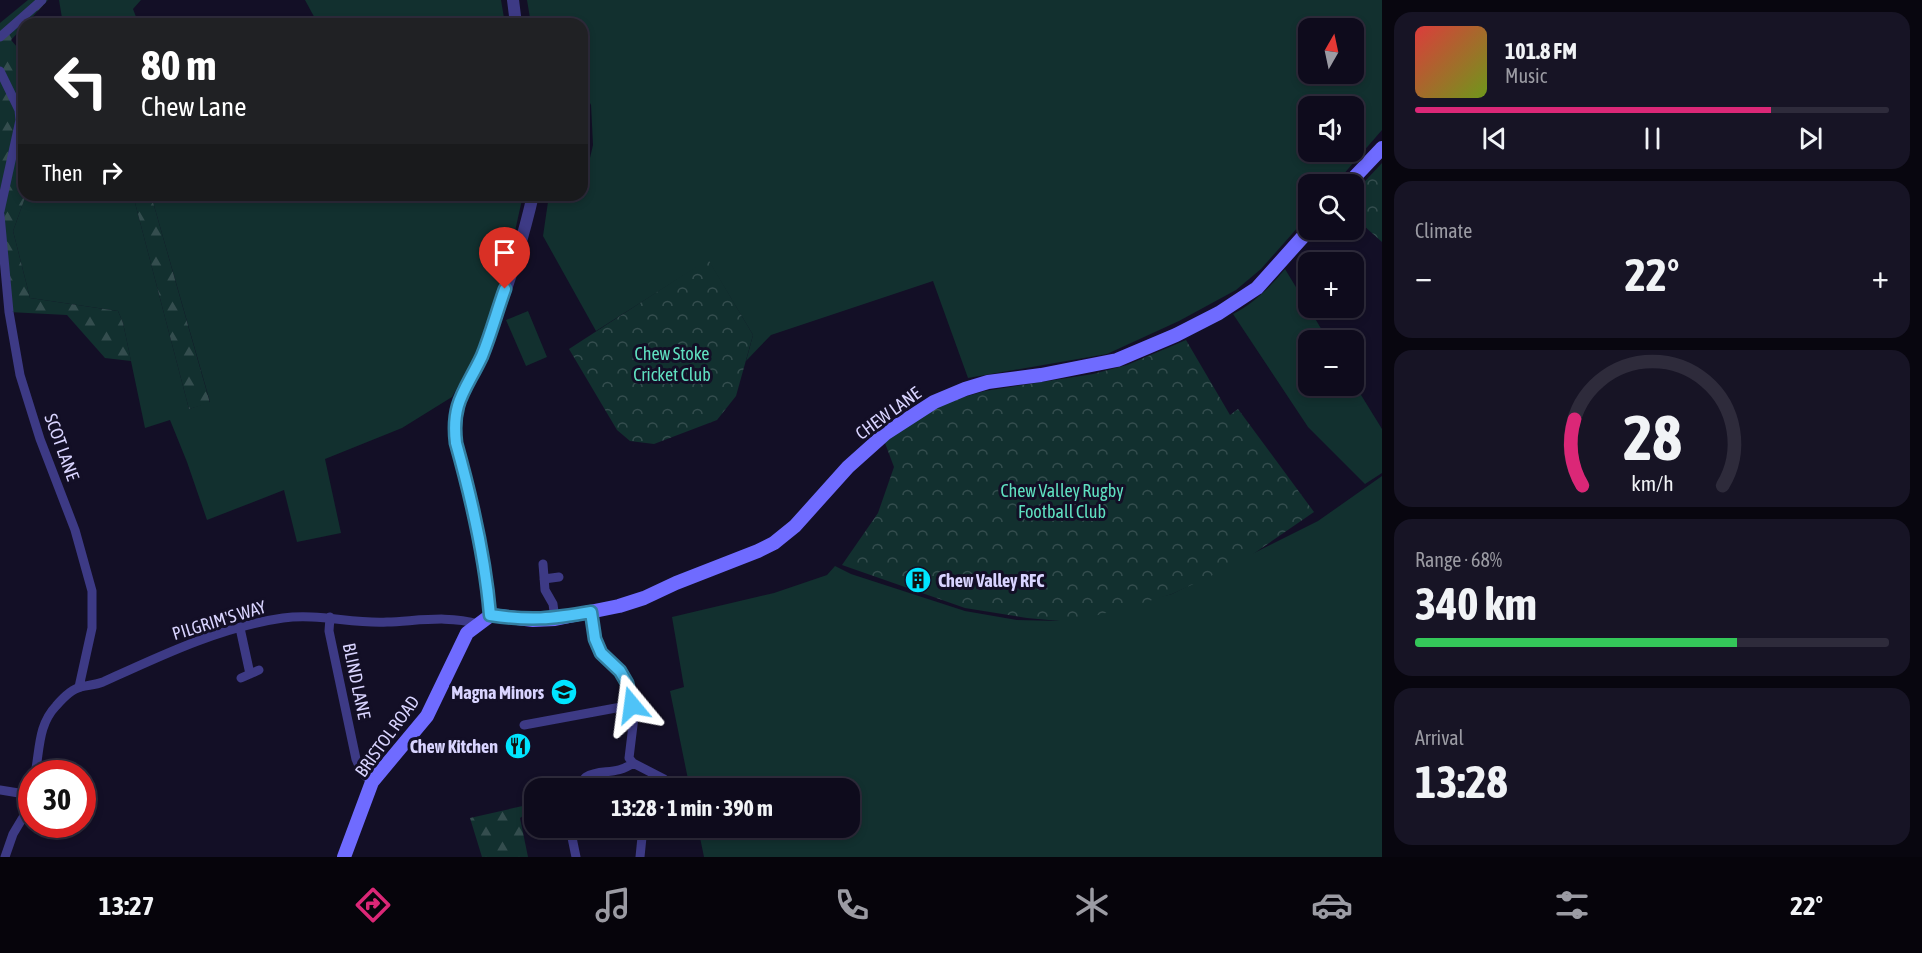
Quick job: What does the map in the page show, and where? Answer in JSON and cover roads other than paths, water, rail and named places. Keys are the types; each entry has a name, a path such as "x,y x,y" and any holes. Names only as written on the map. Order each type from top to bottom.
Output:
{"main road":[{"path":"1357,174 1382,148"},
{"name":"CHEW LANE","path":"490,615 533,620 555,619 591,612 644,598 675,583 748,556 774,543 795,526 848,467 886,434 934,402 988,382 1052,374 1117,360 1176,335 1257,288 1300,240"},
{"name":"BRISTOL ROAD","path":"344,857 372,782 427,716 467,633 490,615"}],"street":[{"path":"22,18 42,0"},
{"path":"513,0 515,18"},
{"path":"0,37 18,21"},
{"name":"SCOT LANE","path":"0,71 18,108"},
{"name":"SCOT LANE","path":"18,129 0,213 9,312 20,375 40,439 75,530 92,591 92,628 79,687"},
{"path":"490,615 487,572 482,545 456,443 454,426 459,400 482,355 525,231 532,201"},
{"path":"543,564 546,590 553,604 555,619"},
{"path":"544,579 559,577"},
{"path":"591,612 595,639 601,653 620,671 627,683 634,717 629,758 633,764 662,778"},
{"name":"PILGRIM'S WAY","path":"37,760 43,724 68,694 79,687 93,686 164,655 240,628 284,618 330,617 384,623 461,618 478,624"},
{"name":"BLIND LANE","path":"330,617 330,632 356,759 362,773 372,782"},
{"path":"240,628 250,674"},
{"path":"524,725 632,705"},
{"path":"585,778 624,770 633,764"},
{"path":"0,790 18,792"},
{"path":"5,857 18,826"},
{"path":"572,838 576,857"},
{"path":"640,857 642,838"}],"place":[{"name":"Chew Valley RFC","path":"918,580"},
{"name":"Magna Minors","path":"564,692"},
{"name":"Chew Kitchen","path":"518,746"}],"park label":[{"name":"Chew Stoke Cricket Club","path":"672,364"},
{"name":"Chew Valley Rugby Football Club","path":"1062,500"}]}
